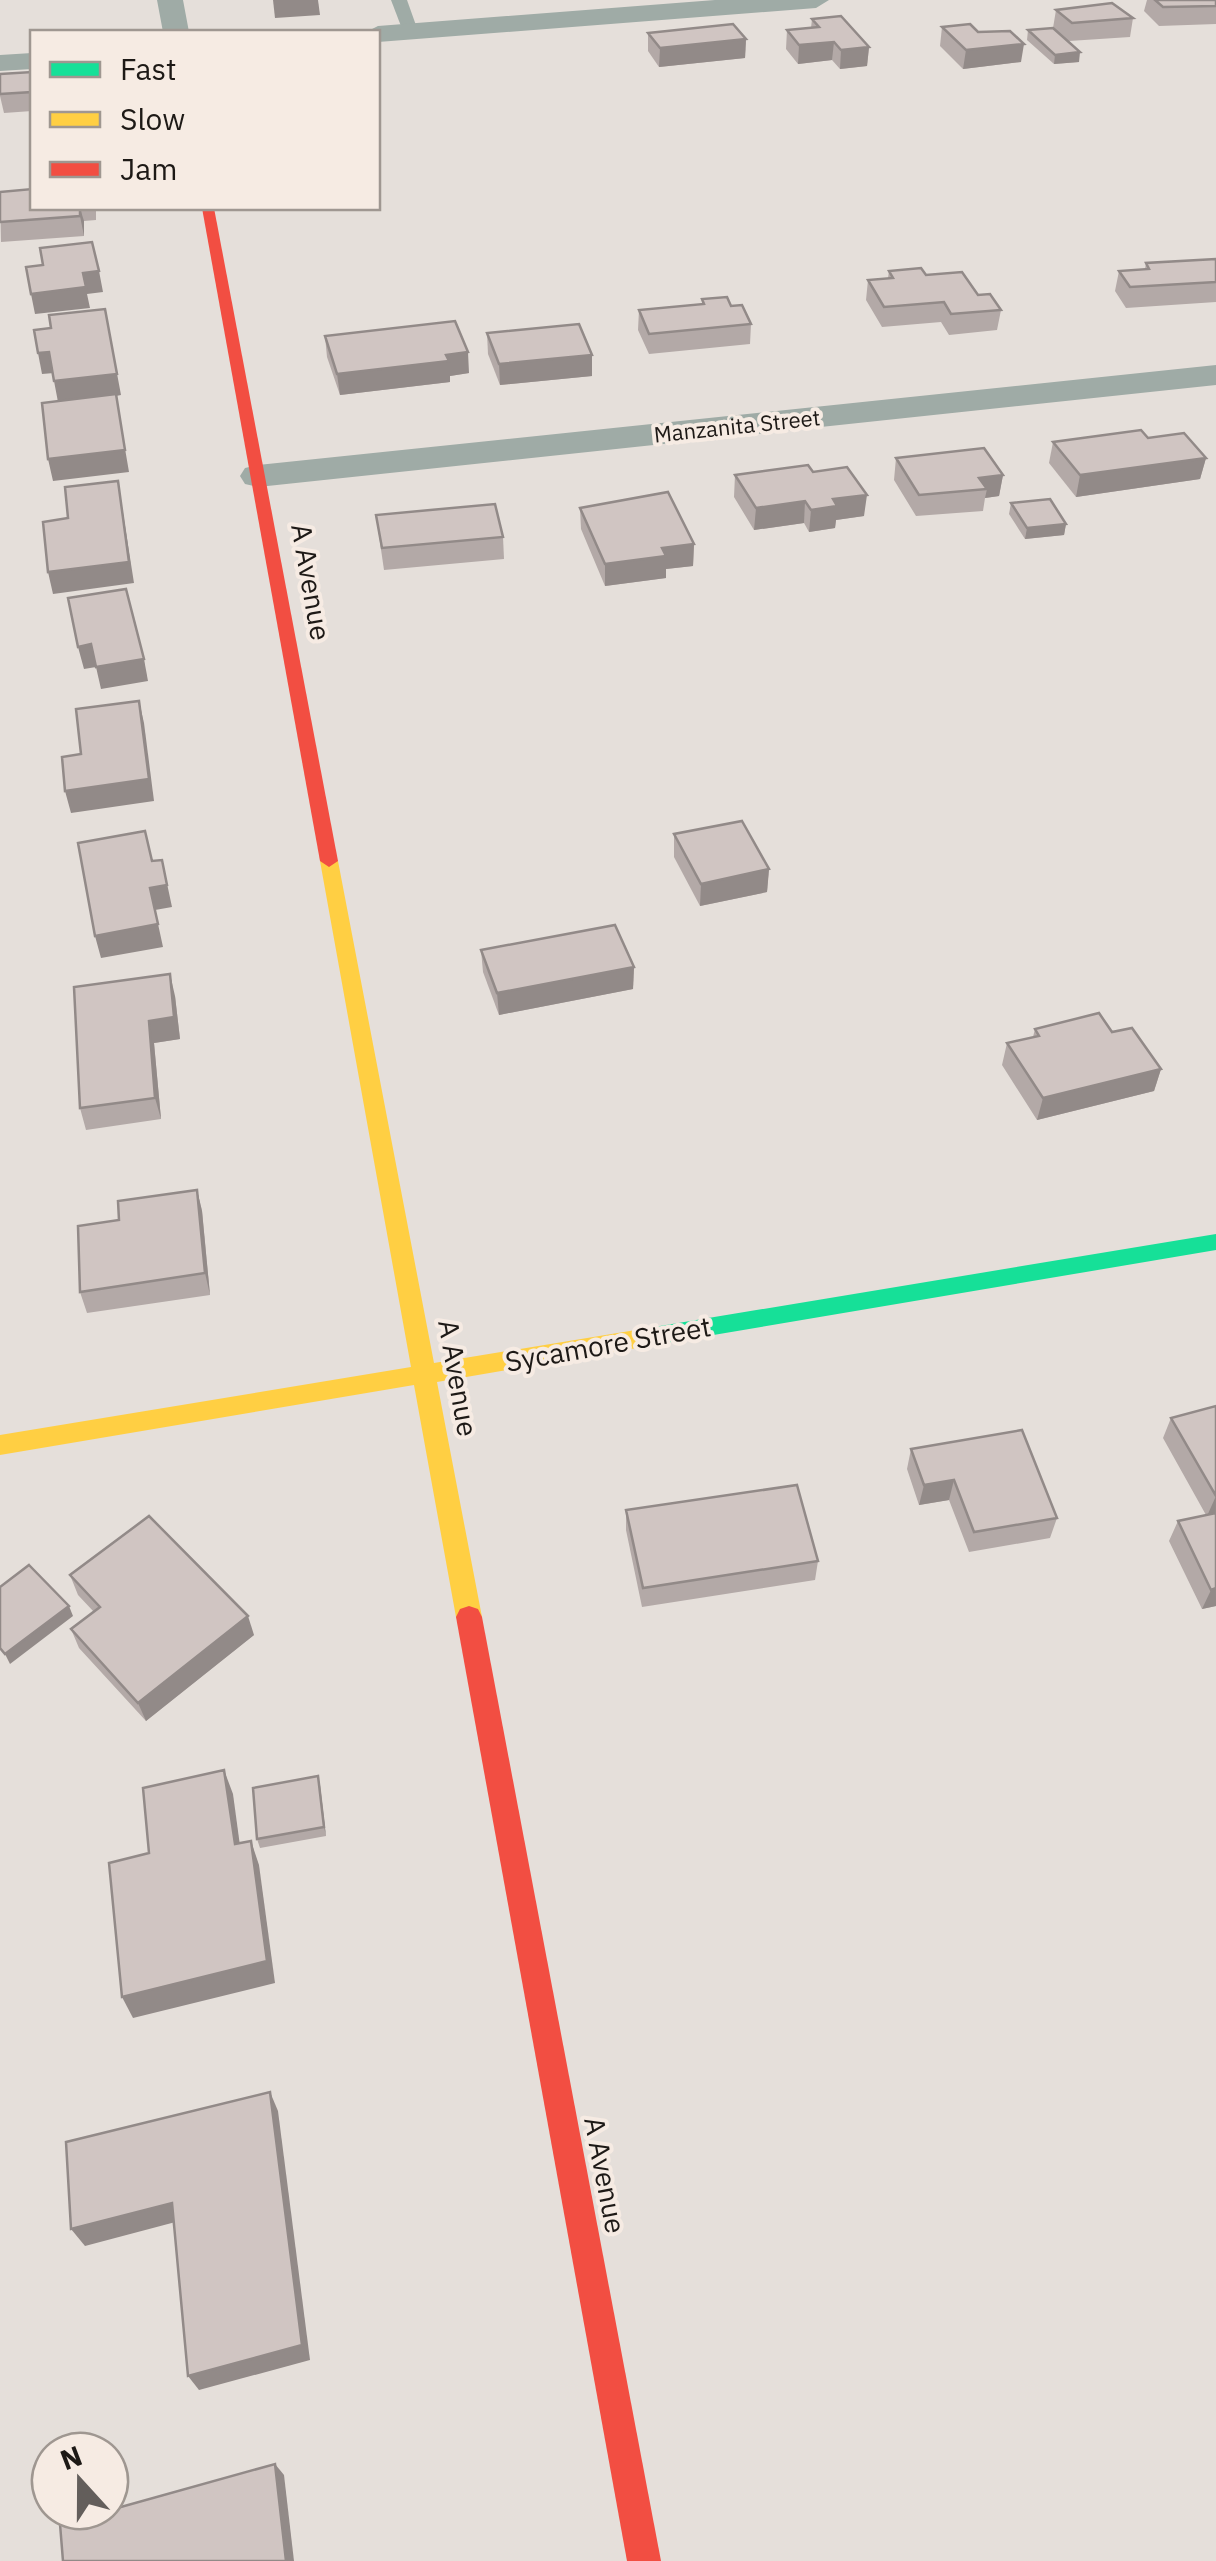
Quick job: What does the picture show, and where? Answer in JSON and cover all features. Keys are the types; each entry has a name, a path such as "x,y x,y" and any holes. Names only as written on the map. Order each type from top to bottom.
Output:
{"street":[{"path":"170,0 176,30"},
{"path":"380,34 816,0"},
{"path":"0,64 30,61"},
{"name":"A Avenue","path":"208,210 644,2561"},
{"name":"Manzanita Street","path":"258,476 1216,375"},
{"name":"Sycamore Street","path":"0,1446 1216,1242"}],"lane":[{"path":"398,0 410,31"}],"building":[{"path":"1155,0 1216,0 1216,6 1163,7"},
{"path":"1112,3 1133,18 1072,23 1056,10"},
{"path":"841,16 869,47 841,50 834,42 799,45 787,30 819,27 812,19"},
{"path":"733,24 746,39 660,48 648,33"},
{"path":"970,24 978,32 1010,31 1024,44 966,50 942,27"},
{"path":"1053,28 1080,52 1055,55 1028,30"},
{"path":"30,72 30,92 0,94 0,74"},
{"path":"30,189 30,210 80,210 80,216 0,222 0,192"},
{"path":"92,242 99,271 83,273 86,287 31,294 26,267 43,265 40,248"},
{"path":"1216,259 1216,282 1130,287 1119,271 1149,269 1146,263"},
{"path":"921,268 926,275 962,272 978,295 990,294 1001,310 951,314 944,302 884,307 868,280 893,278 889,271"},
{"path":"727,297 731,306 742,305 751,324 649,334 639,310 704,304 702,299"},
{"path":"105,309 117,374 54,381 49,352 38,353 34,330 51,328 49,315"},
{"path":"455,321 468,352 446,355 449,361 337,374 325,336"},
{"path":"579,324 592,355 499,364 487,333"},
{"path":"116,394 125,450 48,459 42,403"},
{"path":"1141,430 1148,438 1184,433 1206,458 1080,475 1053,442"},
{"path":"984,448 1003,475 979,478 987,489 919,495 896,458"},
{"path":"808,465 813,472 847,467 867,495 833,499 837,506 811,510 805,501 756,508 735,475"},
{"path":"118,481 129,562 48,572 43,522 68,518 65,487"},
{"path":"668,492 694,544 662,548 666,556 605,564 580,508"},
{"path":"1050,499 1066,524 1027,528 1011,503"},
{"path":"495,504 503,537 382,548 376,515"},
{"path":"126,589 144,659 96,667 91,644 78,647 68,598"},
{"path":"139,701 149,779 65,791 62,757 81,754 76,709"},
{"path":"742,821 769,869 701,884 674,834"},
{"path":"145,831 152,861 162,860 167,885 150,888 158,924 95,936 78,843"},
{"path":"615,925 634,967 497,993 481,950"},
{"path":"170,974 174,1017 149,1021 155,1098 80,1108 74,987"},
{"path":"1099,1013 1112,1032 1132,1028 1161,1069 1043,1098 1007,1043 1039,1036 1035,1029"},
{"path":"197,1190 205,1273 80,1292 78,1226 119,1220 118,1201"},
{"path":"1216,1406 1216,1496 1171,1418"},
{"path":"1022,1430 1057,1518 974,1532 954,1480 924,1485 911,1449"},
{"path":"797,1485 818,1561 643,1588 626,1510"},
{"path":"1216,1513 1216,1588 1211,1590 1178,1521"},
{"path":"149,1516 248,1616 138,1703 71,1629 100,1607 70,1575"},
{"path":"29,1565 69,1606 5,1654 0,1648 0,1587"},
{"path":"224,1770 235,1844 251,1841 267,1961 122,1997 109,1863 149,1853 143,1788"},
{"path":"318,1776 324,1827 257,1839 253,1788"},
{"path":"270,2092 302,2345 188,2376 172,2203 71,2229 66,2142"},
{"path":"275,2464 286,2561 63,2561 61,2531 130,2531 130,2504"}],"traffic: fast":[{"path":"648,1337 1216,1242"}],"traffic: slow":[{"path":"329,861 469,1617"},
{"path":"0,1445 648,1337"}],"traffic: jam":[{"path":"208,210 329,861"},
{"path":"469,1617 644,2561"}]}
